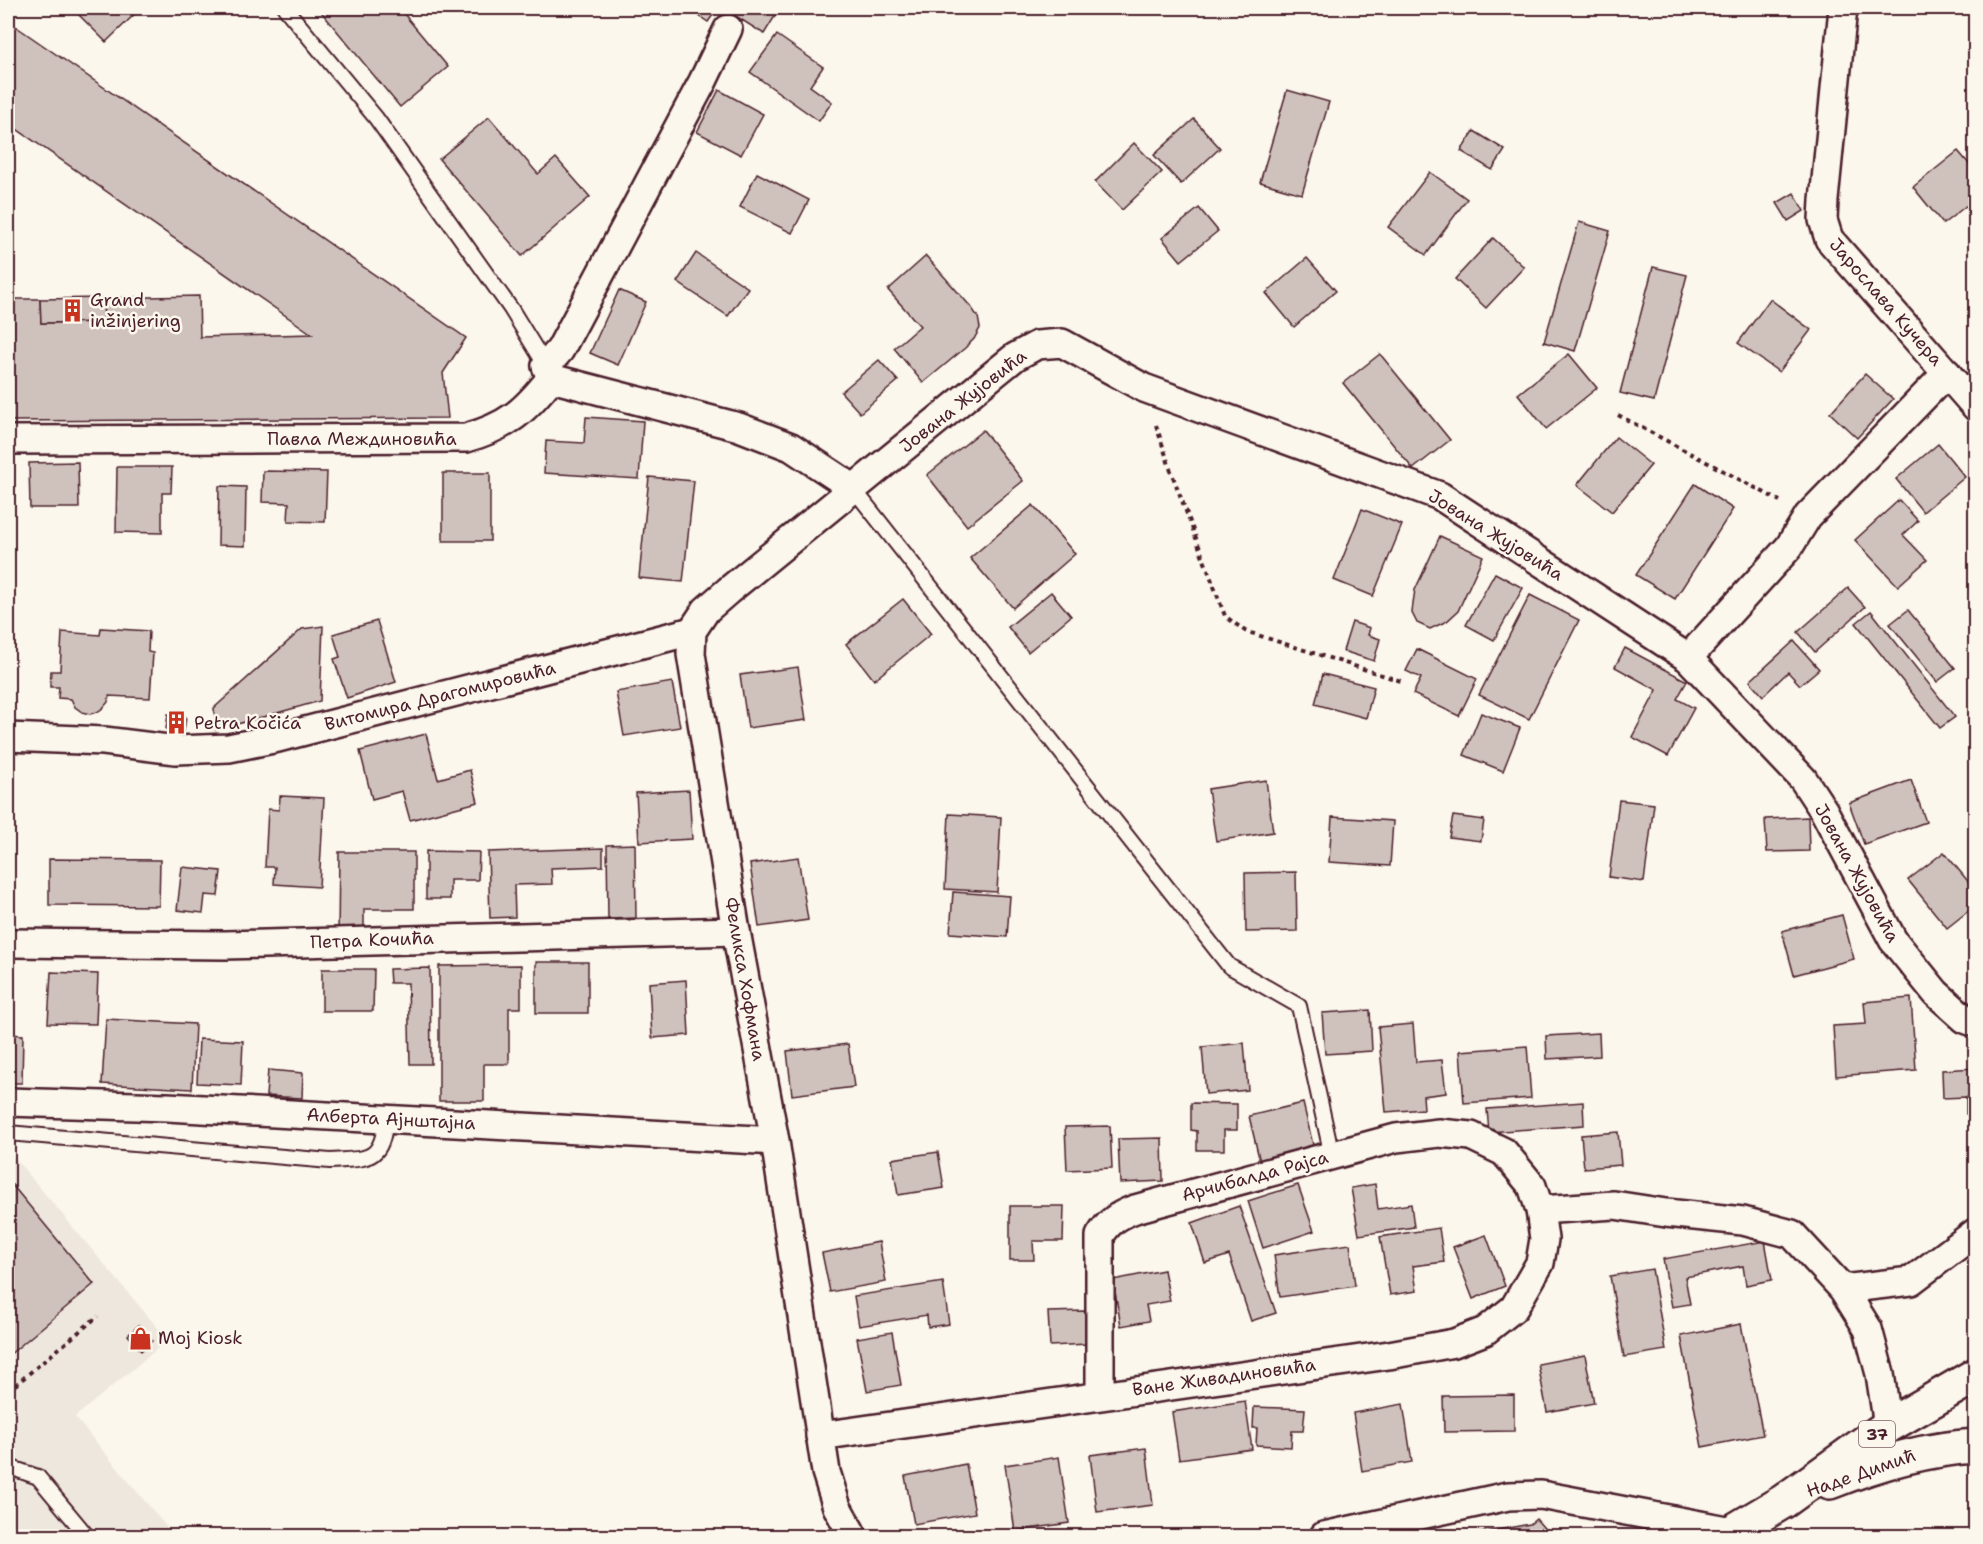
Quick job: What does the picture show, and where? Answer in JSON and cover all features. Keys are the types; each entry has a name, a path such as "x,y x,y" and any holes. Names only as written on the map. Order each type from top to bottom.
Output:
{"main road":[{"name":"Наде Димић","path":"1728,1534 1784,1501 1888,1426 1976,1375"},
{"name":"Наде Димић","path":"1784,1501 1878,1464 1928,1451 1976,1446"}],"street":[{"name":"Јарослава Кучера","path":"1843,8 1823,220 1828,239 1976,407"},
{"name":"Павла Междиновића","path":"8,440 466,438 488,432 515,417 538,394 703,81 728,29"},
{"name":"Јована Жујовића","path":"853,489 1016,357 1037,345 1062,344 1144,388 1440,496 1688,657 1803,779 1824,811 1893,940 1936,993 1965,1019 1976,1023"},
{"path":"549,372 739,427 791,447 853,489 706,610 692,631"},
{"path":"1688,657 1789,547 1808,516 1947,373"},
{"name":"Витомира Драгомировића","path":"8,737 104,741 176,750 229,748 278,738 692,631"},
{"name":"Феликса Хофмана","path":"692,631 691,654 736,932 774,1141 826,1472 837,1507 853,1536"},
{"name":"Петра Кочића","path":"8,943 225,945 736,932"},
{"name":"Алберта Ајнштајна","path":"8,1102 167,1107 774,1141"},
{"name":"Арчибалда Рајса","path":"1100,1395 1100,1236 1108,1224 1119,1215 1396,1138 1439,1132 1471,1136 1504,1152 1532,1186 1540,1210"},
{"path":"1540,1210 1614,1204 1666,1213 1743,1221 1792,1234 1843,1288 1868,1329 1880,1374 1888,1426"},
{"name":"Ване Живадиновића","path":"820,1436 1416,1351 1454,1343 1485,1331 1514,1308 1540,1263 1544,1239 1540,1210"},
{"path":"1843,1288 1911,1281 1976,1232"},
{"path":"1323,1536 1508,1496 1541,1495 1728,1534"}],"lane":[{"path":"285,8 376,118 511,309 549,372"},
{"path":"853,489 1229,966 1299,1006 1332,1156"},
{"path":"8,1133 330,1161 366,1158 380,1148 386,1119"},
{"path":"8,1471 15,1469 39,1477 87,1536"}],"path":[{"path":"1144,388 1171,471 1225,616 1245,631 1404,682"},
{"path":"1618,415 1808,516"},
{"path":"8,1391 98,1316"}],"shaded area":[{"path":"8,1150 168,1340 75,1417 174,1536 8,1536"}],"building":[{"path":"72,8 141,8 106,42"},
{"path":"318,8 399,8 448,67 400,107"},
{"path":"687,8 718,8 708,22"},
{"path":"739,8 780,8 764,34 734,15"},
{"path":"8,21 466,338 443,373 448,418 8,421 8,299 40,299 41,323 104,322 103,298 199,296 200,337 312,334 8,123"},
{"path":"777,35 823,67 810,86 832,102 819,121 750,72"},
{"path":"719,90 763,114 741,155 697,132"},
{"path":"1287,90 1329,102 1302,194 1260,182"},
{"path":"489,117 538,174 556,158 590,197 522,256 439,159"},
{"path":"1194,119 1220,148 1181,184 1154,155"},
{"path":"1474,131 1505,150 1492,170 1461,151"},
{"path":"1134,143 1162,172 1122,210 1095,182"},
{"path":"1958,151 1976,172 1976,198 1943,224 1913,187"},
{"path":"1430,172 1467,199 1426,255 1388,227"},
{"path":"757,173 809,200 792,233 740,207"},
{"path":"1794,193 1804,211 1788,221 1777,203"},
{"path":"1199,208 1218,231 1181,261 1162,238"},
{"path":"1579,222 1610,231 1575,351 1544,342"},
{"path":"1493,238 1524,267 1486,308 1455,279"},
{"path":"696,253 748,288 728,316 677,282"},
{"path":"926,256 971,307 978,317 980,328 965,348 923,383 894,348 920,326 888,290"},
{"path":"1307,258 1336,291 1294,327 1266,293"},
{"path":"1653,267 1687,275 1654,401 1620,393"},
{"path":"619,290 646,302 618,365 590,353"},
{"name":"Grand inžinjering","path":"103,298 104,322 41,323 40,299"},
{"path":"1770,299 1811,330 1779,372 1738,343"},
{"path":"1380,354 1450,440 1413,469 1343,383"},
{"path":"1569,354 1597,388 1546,429 1518,394"},
{"path":"879,360 898,381 860,413 841,392"},
{"path":"1865,374 1893,399 1857,438 1830,413"},
{"path":"586,417 643,421 639,479 544,473 546,441 584,443"},
{"path":"983,430 1023,481 967,526 927,475"},
{"path":"1616,437 1651,465 1612,512 1577,485"},
{"path":"1938,444 1965,477 1923,512 1896,479"},
{"path":"78,462 79,508 30,508 29,463"},
{"path":"117,467 172,467 171,493 162,493 162,533 116,532"},
{"path":"263,471 327,472 325,522 288,521 289,503 262,502"},
{"path":"443,473 490,473 490,541 443,541"},
{"path":"649,477 694,481 683,582 639,578"},
{"path":"1695,484 1733,509 1675,599 1636,575"},
{"path":"219,486 246,487 245,546 218,545"},
{"path":"1899,500 1918,521 1903,535 1927,560 1898,586 1855,540"},
{"path":"1033,505 1075,554 1013,608 970,558"},
{"path":"1362,509 1402,525 1373,596 1334,580"},
{"path":"1440,536 1483,556 1458,611 1447,621 1430,629 1417,623 1412,613 1413,603 1415,590"},
{"path":"1495,573 1523,588 1494,640 1466,625"},
{"path":"1848,588 1865,607 1815,652 1798,632"},
{"path":"1051,592 1071,616 1028,652 1008,627"},
{"path":"1530,595 1579,620 1529,719 1479,695"},
{"path":"903,599 931,634 874,680 846,644"},
{"path":"1908,610 1955,668 1937,682 1890,624"},
{"path":"1871,611 1955,717 1940,728 1856,623"},
{"path":"377,621 396,682 347,698 334,659 340,657 333,634"},
{"path":"1352,622 1370,628 1368,635 1380,639 1374,661 1343,651"},
{"path":"323,626 320,701 216,730 214,708 302,629"},
{"path":"101,628 149,631 148,652 153,653 150,698 109,696 103,708 90,714 75,707 71,699 58,698 59,687 50,687 51,671 60,671 62,632 100,635"},
{"path":"1794,641 1819,669 1800,685 1788,672 1763,696 1750,681"},
{"path":"1625,648 1687,681 1677,699 1694,708 1668,756 1632,737 1657,690 1615,667"},
{"path":"1417,649 1477,679 1459,716 1413,694 1421,678 1406,671"},
{"path":"798,667 806,720 748,728 740,675"},
{"path":"1323,674 1374,687 1366,718 1315,704"},
{"path":"672,682 680,727 624,736 616,692"},
{"path":"1481,713 1520,728 1503,771 1464,755"},
{"name":"Petra Kočića","path":"168,714 186,717 184,731 166,729"},
{"path":"426,734 438,779 470,770 478,802 410,820 402,791 372,799 360,751"},
{"path":"1266,780 1273,832 1216,841 1208,789"},
{"path":"1911,780 1926,822 1864,844 1849,803"},
{"path":"689,790 692,839 639,842 636,793"},
{"path":"280,796 324,798 319,887 274,884 275,867 265,867 268,809 279,810"},
{"path":"1619,800 1654,804 1644,882 1609,877"},
{"path":"949,814 1001,817 997,892 945,889"},
{"path":"1453,816 1484,820 1481,841 1449,837"},
{"path":"1332,817 1393,821 1390,866 1329,862"},
{"path":"1808,817 1809,851 1767,852 1765,819"},
{"path":"635,844 636,918 608,919 607,845"},
{"path":"603,848 603,866 551,868 552,884 514,885 515,917 490,918 488,852"},
{"path":"426,851 479,852 478,880 450,880 450,899 426,899"},
{"path":"339,852 414,852 414,909 364,909 364,937 338,937"},
{"path":"1944,852 1976,891 1976,905 1947,928 1908,880"},
{"path":"798,857 808,920 759,927 750,864"},
{"path":"49,859 160,860 159,906 49,905"},
{"path":"182,867 221,871 218,896 205,895 203,913 177,910"},
{"path":"1296,872 1297,931 1246,932 1245,873"},
{"path":"953,892 1010,896 1007,937 950,933"},
{"path":"1842,915 1854,959 1794,975 1782,931"},
{"path":"536,962 588,962 588,1013 536,1013"},
{"path":"521,965 521,1008 509,1008 509,1064 484,1064 484,1101 439,1101 439,966"},
{"path":"430,968 431,1064 410,1064 408,983 390,983 389,969"},
{"path":"322,969 374,969 373,1011 322,1011"},
{"path":"51,972 98,974 96,1024 48,1023"},
{"path":"686,980 689,1035 652,1038 649,983"},
{"path":"1911,998 1916,1070 1836,1076 1833,1026 1866,1024 1864,1002"},
{"path":"1370,1010 1372,1051 1325,1054 1322,1013"},
{"path":"106,1019 195,1024 192,1089 102,1084"},
{"path":"1413,1024 1416,1062 1442,1060 1446,1093 1423,1096 1424,1109 1386,1112 1378,1027"},
{"path":"1599,1033 1600,1056 1547,1059 1546,1036"},
{"path":"8,1034 23,1035 22,1083 8,1083"},
{"path":"199,1039 243,1041 241,1085 197,1083"},
{"path":"1244,1043 1248,1090 1206,1094 1202,1047"},
{"path":"848,1044 854,1087 792,1095 787,1051"},
{"path":"1527,1046 1531,1098 1464,1103 1460,1051"},
{"path":"1976,1068 1976,1113 1966,1114 1966,1097 1943,1098 1942,1070"},
{"path":"268,1070 303,1073 302,1098 266,1096"},
{"path":"1583,1102 1584,1125 1489,1132 1487,1109"},
{"path":"1191,1103 1237,1104 1237,1130 1224,1130 1224,1150 1197,1150 1197,1131 1191,1130"},
{"path":"1303,1103 1314,1149 1260,1162 1249,1116"},
{"path":"1110,1126 1112,1168 1067,1170 1065,1127"},
{"path":"1618,1132 1621,1165 1584,1168 1581,1135"},
{"path":"1162,1138 1163,1181 1120,1183 1118,1139"},
{"path":"938,1152 944,1188 898,1195 892,1159"},
{"path":"8,1180 94,1284 8,1356"},
{"path":"1375,1184 1378,1209 1411,1204 1414,1227 1359,1235 1351,1188"},
{"path":"1298,1185 1314,1231 1263,1248 1248,1201"},
{"path":"1010,1206 1064,1206 1063,1241 1033,1241 1034,1260 1010,1260"},
{"path":"1239,1206 1276,1313 1251,1321 1229,1255 1205,1263 1192,1223"},
{"path":"1439,1228 1444,1262 1413,1266 1417,1291 1390,1295 1380,1237"},
{"path":"1486,1235 1505,1286 1473,1299 1453,1247"},
{"path":"1765,1241 1772,1280 1746,1285 1743,1266 1685,1277 1690,1304 1672,1307 1663,1259"},
{"path":"879,1242 886,1282 830,1292 822,1253"},
{"path":"1350,1244 1355,1286 1280,1297 1274,1255"},
{"path":"1652,1269 1666,1350 1624,1357 1610,1276"},
{"path":"1164,1270 1170,1301 1146,1305 1149,1321 1121,1326 1113,1280"},
{"path":"943,1282 949,1324 928,1327 927,1315 859,1326 854,1296"},
{"path":"1085,1311 1087,1344 1050,1346 1048,1312"},
{"path":"1741,1324 1763,1435 1702,1447 1681,1336"},
{"path":"139,1325 152,1341 141,1351 128,1335"},
{"path":"892,1332 901,1385 867,1391 857,1338"},
{"path":"1585,1355 1594,1403 1547,1412 1538,1364"},
{"path":"1514,1395 1514,1431 1444,1432 1443,1396"},
{"path":"1245,1401 1252,1449 1179,1459 1172,1412"},
{"path":"1403,1404 1412,1462 1362,1471 1353,1413"},
{"path":"1254,1407 1305,1409 1303,1431 1292,1431 1291,1447 1256,1445 1257,1428 1253,1428"},
{"path":"1146,1448 1153,1505 1097,1512 1090,1455"},
{"path":"1059,1457 1069,1523 1015,1531 1005,1465"},
{"path":"966,1464 975,1513 914,1524 905,1476"},
{"path":"1536,1519 1551,1536 1465,1536 1530,1524"}],"place":[{"name":"Grand inžinjering","path":"72,310"},
{"name":"Petra Kočića","path":"176,723"},
{"name":"Moj Kiosk","path":"140,1338"}]}
